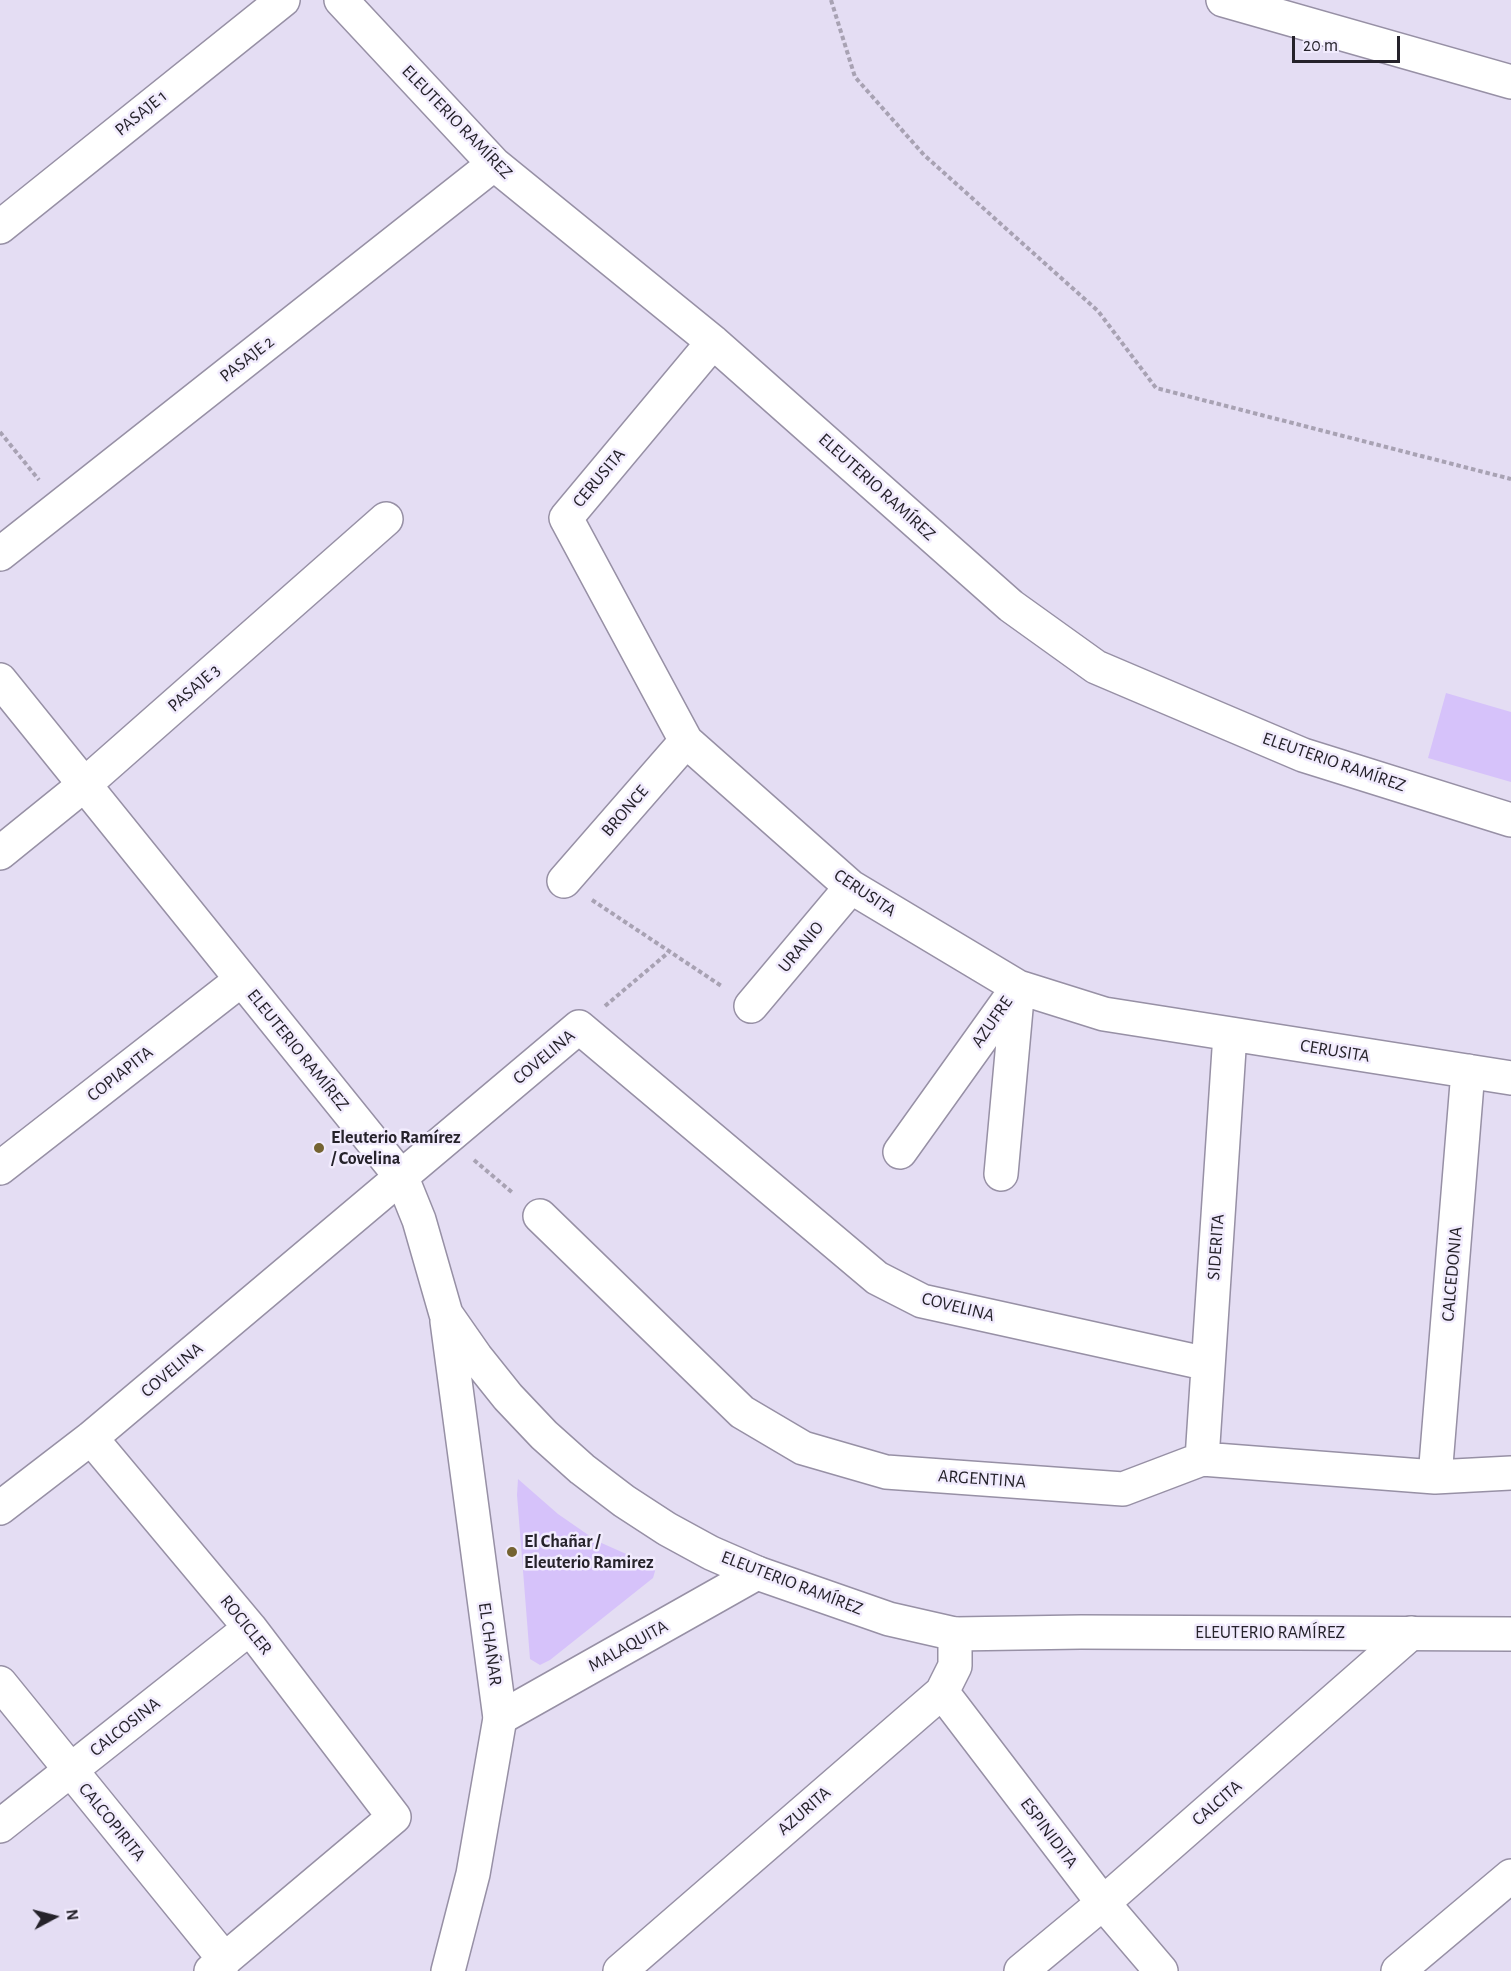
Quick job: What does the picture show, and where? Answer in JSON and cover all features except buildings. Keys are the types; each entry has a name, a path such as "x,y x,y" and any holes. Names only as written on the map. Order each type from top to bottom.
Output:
{"street":[{"name":"PASAJE 1","path":"0,227 283,0"},
{"name":"ELEUTERIO RAMÍREZ","path":"341,0 494,164 713,342 1011,606 1096,667 1303,755 1511,820"},
{"path":"1223,0 1511,82"},
{"name":"PASAJE 2","path":"0,554 494,164"},
{"name":"CERUSITA","path":"713,342 566,518 686,741 851,887 1018,987 1104,1014 1511,1078"},
{"name":"PASAJE 3","path":"0,853 84,784 386,519"},
{"name":"ELEUTERIO RAMÍREZ","path":"0,680 402,1178 419,1220 446,1314 476,1357 508,1397 582,1470 667,1529 711,1553 757,1573 889,1619 955,1634 1081,1632 1511,1634"},
{"name":"BRONCE","path":"564,881 686,741"},
{"name":"URANIO","path":"751,1006 851,887"},
{"name":"COPIAPITA","path":"0,1168 241,980"},
{"name":"AZUFRE","path":"900,1152 1018,987"},
{"name":"AZUFRE","path":"1001,1174 1018,987"},
{"name":"COVELINA","path":"0,1508 91,1438 579,1028 877,1278 922,1301 1208,1364"},
{"name":"SIDERITA","path":"1202,1459 1230,1034"},
{"name":"CALCEDONIA","path":"1435,1477 1468,1071"},
{"name":"ARGENTINA","path":"540,1216 742,1412 803,1448 886,1472 1123,1489 1202,1459 1435,1477 1511,1473"},
{"name":"EL CHAÑAR","path":"446,1314 500,1718 473,1874 448,1971"},
{"name":"ROCICLER","path":"91,1438 250,1628 394,1817 218,1966"},
{"name":"MALAQUITA","path":"500,1718 757,1573"},
{"name":"CALCOSINA","path":"0,1826 250,1628"},
{"name":"CALCITA","path":"1022,1971 1411,1633"},
{"name":"AZURITA","path":"620,1971 942,1692 955,1666 955,1634"},
{"name":"CALCOPIRITA","path":"0,1683 218,1966"},
{"name":"ESPINIDITA","path":"942,1692 1103,1903 1161,1971"},
{"path":"1398,1971 1511,1876"}],"path":[{"path":"831,0 855,77 924,155 1098,311 1156,388 1511,479"},
{"path":"0,432 60,507"},
{"path":"564,881 751,1006"},
{"path":"579,1028 669,952"},
{"path":"449,1138 540,1216"}],"shaded area":[{"path":"1446,693 1511,712 1511,782 1428,758"},
{"path":"518,1479 558,1514 597,1541 651,1565 655,1571 653,1578 550,1660 540,1665 530,1659 517,1495"}],"place":[{"name":"Eleuterio Ramírez / Covelina","path":"319,1148"},
{"name":"El Chañar / Eleuterio Ramirez","path":"512,1552"}]}
